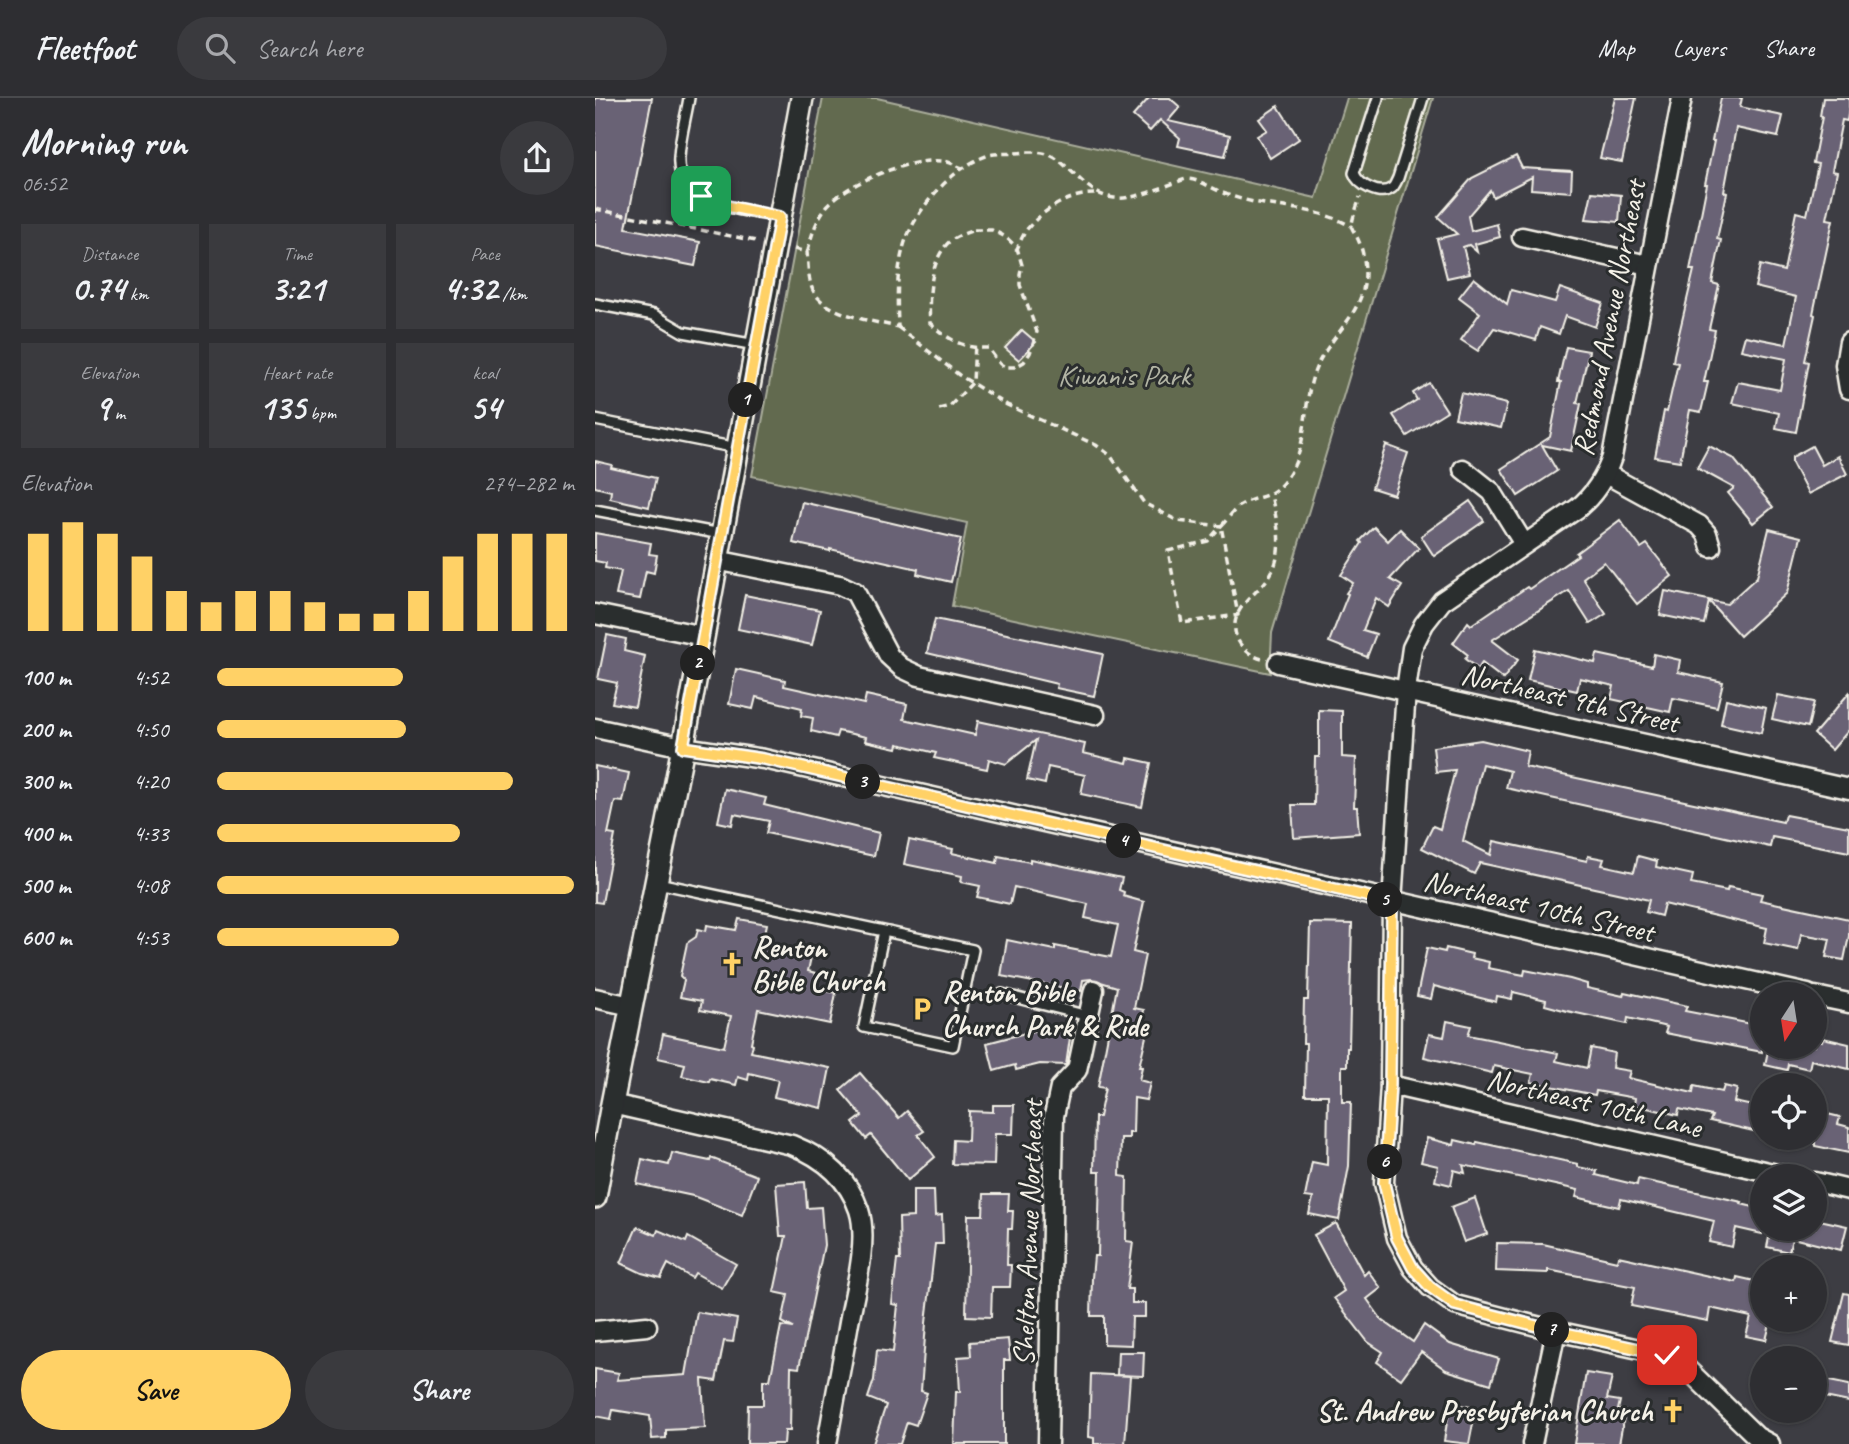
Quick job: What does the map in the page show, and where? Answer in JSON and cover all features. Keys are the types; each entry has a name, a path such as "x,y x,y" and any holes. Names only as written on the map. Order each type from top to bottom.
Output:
{"street":[{"path":"595,1198 683,747 802,98"},
{"name":"Redmond Avenue Northeast","path":"1682,98 1612,457 1606,474 1578,508 1441,601 1424,624 1412,648 1406,690 1392,902 1390,1085 1384,1183 1397,1238 1413,1268 1430,1287 1455,1305 1556,1331 1667,1355 1682,1364 1757,1437 1770,1444"},
{"path":"1522,237 1648,265"},
{"path":"1849,342 1845,365 1849,389"},
{"path":"1463,469 1492,492 1524,544"},
{"path":"1606,474 1699,525 1707,534 1711,547"},
{"path":"716,560 840,585 855,592 889,656 902,668 919,676 1095,715"},
{"path":"595,614 703,636"},
{"name":"Northeast 9th Street","path":"1278,663 1849,789"},
{"name":"Northeast 10th Street","path":"595,728 683,747 764,759 1754,982"},
{"name":"Shelton Avenue Northeast","path":"1048,1444 1054,1116 1061,1088 1077,1070 1094,990"},
{"path":"595,998 631,1006"},
{"path":"1827,998 1849,1003"},
{"name":"Northeast 10th Lane","path":"1390,1085 1750,1168"},
{"path":"612,1104 792,1145 813,1153 833,1168 851,1192 860,1212 860,1261 827,1444"},
{"path":"1827,1185 1849,1190"},
{"path":"595,1331 647,1326"},
{"path":"1532,1444 1556,1331"}],"lane":[{"path":"689,98 678,159 685,183 717,204 780,217"},
{"path":"1378,98 1354,173 1363,186 1385,191 1393,187 1398,178 1423,98"},
{"path":"595,303 654,315 683,332 756,345"},
{"path":"595,420 737,448"},
{"path":"595,510 721,534"},
{"path":"656,883 884,931 973,950 953,1046 864,1027 884,931"},
{"path":"1002,994 1088,1016"}],"path":[{"path":"898,327 896,279 906,240 933,196 963,168 990,155 1031,152 1049,154 1098,194"},
{"path":"963,168 943,161 906,165 857,184 827,206 811,234 807,252 811,287 820,302 852,316 898,327 959,375 1007,405 1096,445 1110,455 1144,503 1178,521 1221,526"},
{"path":"1017,250 1028,228 1045,212 1083,193 1129,198 1186,179 1194,179 1242,199 1333,217 1352,228"},
{"path":"1238,615 1182,623 1168,551 1208,541 1240,506 1271,495 1287,478 1298,456 1309,389 1320,358 1358,304 1363,291 1364,259 1352,228 1363,186"},
{"path":"595,209 756,241"},
{"path":"974,230 992,230 1006,237 1017,250 1022,265 1020,285 1037,332 1035,344 1024,362 1015,367 1006,367 1000,364 988,348 954,342 930,323 930,285 948,242 974,230"},
{"path":"795,249 807,252"},
{"path":"939,409 950,406 973,382 975,346"},
{"path":"1271,495 1280,542 1278,553 1265,584 1241,609 1235,631 1243,650 1249,655 1278,663"},
{"path":"1221,526 1238,615"}],"green space":[{"name":"Kiwanis Park","path":"823,98 877,98 1316,198 1347,98 1433,98 1272,633 1270,673 952,606 967,523 752,476"}],"building":[{"path":"595,98 652,98 626,228 700,242 695,266 595,246"},
{"path":"1149,98 1170,98 1180,107 1168,121 1230,135 1225,156 1178,146 1180,138 1160,120 1150,131 1133,116"},
{"path":"1615,98 1636,98 1622,162 1600,158"},
{"path":"1721,98 1742,98 1740,107 1783,116 1778,137 1736,128 1717,239 1721,240 1712,283 1719,285 1709,329 1715,330 1704,382 1708,382 1701,412 1690,410 1680,461 1655,457 1664,411 1667,412 1678,363 1673,362 1674,355 1694,270 1690,270"},
{"path":"1823,98 1849,98 1849,108 1847,121 1842,120 1832,171 1837,172 1827,219 1833,220 1813,314 1815,315 1805,361 1809,362 1796,432 1776,428 1779,413 1732,403 1738,382 1780,390 1786,359 1741,350 1745,336 1786,344 1796,297 1755,287 1760,265 1784,271 1796,212 1807,215 1818,164 1813,163"},
{"path":"1278,106 1299,139 1270,158 1257,136 1267,130 1259,119"},
{"path":"1516,156 1522,168 1572,171 1571,192 1531,189 1532,177 1493,197 1490,190 1468,216 1471,231 1497,224 1500,237 1475,244 1477,252 1469,245 1463,247 1470,273 1447,278 1437,239 1457,234 1438,217 1472,178"},
{"path":"1592,192 1621,195 1619,222 1586,219"},
{"path":"1474,278 1507,304 1511,290 1555,302 1560,288 1603,303 1595,327 1565,316 1559,334 1540,327 1536,340 1494,328 1478,351 1461,340 1480,313 1459,297"},
{"path":"1022,330 1036,342 1019,360 1005,348"},
{"path":"1566,347 1589,351 1577,403 1581,404 1571,451 1542,445 1557,471 1518,496 1501,469 1550,437"},
{"path":"1429,383 1447,411 1407,436 1393,415 1417,400 1413,393"},
{"path":"1461,393 1507,404 1501,428 1455,418"},
{"path":"1386,445 1408,453 1394,495 1372,488"},
{"path":"1709,446 1733,458 1773,507 1753,523 1728,493 1734,488 1697,468"},
{"path":"1812,446 1822,465 1838,456 1847,474 1808,494 1792,463 1792,457"},
{"path":"595,461 612,465 611,468 656,478 649,507 610,498 611,491 595,487"},
{"path":"1470,501 1484,521 1434,556 1421,536"},
{"path":"802,502 961,539 951,582 917,574 918,569 793,543"},
{"path":"1620,520 1641,548 1647,544 1672,576 1637,604 1604,562 1583,578 1606,614 1590,624 1569,591 1492,640 1518,660 1503,679 1482,663 1478,669 1465,659 1468,655 1453,643 1468,622 1471,625 1527,587 1529,589 1578,555 1576,553"},
{"path":"1374,527 1388,541 1400,529 1419,548 1390,579 1402,586 1389,607 1376,598 1363,630 1376,634 1367,657 1329,642 1348,594 1346,593 1353,583 1341,575 1362,543 1360,541"},
{"path":"1769,529 1801,537 1787,593 1740,636 1709,601 1704,624 1660,615 1665,591 1727,604 1757,577"},
{"path":"595,533 651,543 649,554 657,555 654,573 646,571 640,599 616,595 621,571 605,568 606,563 595,561"},
{"path":"745,595 820,610 812,645 738,629"},
{"path":"935,619 1103,654 1094,696 1056,688 1057,684 927,653"},
{"path":"607,635 626,639 624,651 645,656 635,707 612,703 617,683 598,679"},
{"path":"1535,649 1595,663 1597,654 1652,666 1654,654 1680,660 1678,672 1723,682 1717,707 1673,698 1670,712 1611,699 1614,686 1580,678 1577,691 1528,680"},
{"path":"736,669 785,680 784,686 864,704 866,695 907,704 904,719 975,735 978,721 1085,744 1083,753 1127,763 1128,758 1151,763 1142,807 1081,794 1085,775 1048,767 1045,784 1027,780 1036,740 1006,764 989,759 987,769 934,758 936,753 898,744 897,748 865,741 866,737 838,731 836,737 811,731 813,718 801,716 802,708 756,697 753,709 729,704"},
{"path":"1849,693 1849,730 1832,750 1814,734"},
{"path":"1778,695 1814,702 1808,727 1772,719"},
{"path":"1726,699 1766,708 1761,733 1721,724"},
{"path":"1319,710 1342,711 1342,757 1356,758 1354,807 1357,807 1359,833 1294,838 1292,805 1314,805 1315,757 1319,757"},
{"path":"1481,740 1528,751 1525,767 1783,822 1785,815 1849,827 1849,852 1772,837 1770,847 1506,788 1510,771 1482,764 1463,841 1491,855 1494,841 1587,861 1588,856 1604,859 1602,865 1634,872 1638,856 1657,861 1656,867 1693,875 1691,884 1727,891 1728,887 1762,894 1760,900 1849,919 1844,960 1826,957 1830,939 1801,934 1798,950 1764,943 1767,928 1664,904 1661,916 1646,912 1649,900 1480,863 1474,874 1422,848 1433,826 1440,829 1455,770 1436,772 1433,747"},
{"path":"595,766 629,773 623,802 615,801 608,834 615,835 602,903 595,902"},
{"path":"725,789 766,798 764,805 879,833 874,856 766,833 769,821 734,814 732,825 718,822"},
{"path":"909,840 953,849 952,853 997,863 998,856 1030,862 1030,859 1122,878 1119,890 1124,892 1123,896 1144,902 1133,952 1145,955 1134,1008 1144,1010 1140,1030 1147,1032 1139,1067 1142,1067 1139,1080 1150,1083 1146,1100 1134,1098 1133,1133 1129,1133 1129,1138 1121,1138 1120,1176 1127,1177 1126,1241 1133,1242 1127,1289 1132,1289 1132,1303 1145,1303 1145,1317 1132,1317 1131,1345 1104,1344 1104,1316 1091,1316 1094,1256 1098,1256 1100,1172 1094,1172 1095,1117 1099,1117 1105,1088 1098,1087 1117,987 1091,979 1083,980 1081,991 1001,976 1007,940 1055,950 1055,946 1111,957 1118,925 1085,918 1088,904 1014,887 1010,904 977,897 980,886 961,882 962,876 904,864"},
{"name":"Renton Bible Church","path":"739,919 767,924 762,947 811,957 808,971 816,973 813,988 836,993 830,1024 758,1009 751,1043 751,1052 830,1068 822,1108 774,1097 778,1080 749,1073 748,1080 738,1077 736,1085 710,1079 709,1082 682,1076 685,1064 658,1058 663,1034 724,1047 731,1016 700,1010 702,1001 680,997 684,980 680,976 687,943 696,937 698,929 706,931 707,925 736,930"},
{"path":"1310,923 1352,924 1349,1048 1347,1066 1342,1066 1342,1102 1351,1102 1349,1166 1339,1220 1309,1214 1313,1198 1305,1197 1312,1162 1327,1165 1328,1095 1305,1095 1304,1000 1308,1000"},
{"path":"1427,948 1445,952 1446,948 1472,954 1471,958 1489,962 1488,968 1524,975 1525,970 1570,979 1587,984 1587,988 1623,996 1624,992 1687,1006 1685,1011 1750,1024 1750,1050 1665,1033 1667,1027 1628,1018 1627,1024 1567,1011 1545,1005 1546,1000 1513,992 1512,999 1497,996 1496,1002 1434,986 1431,999 1417,996"},
{"path":"1447,1021 1471,1026 1468,1035 1558,1053 1556,1061 1587,1068 1591,1048 1614,1053 1612,1068 1630,1071 1628,1078 1693,1093 1694,1086 1722,1092 1724,1086 1737,1089 1734,1102 1750,1105 1750,1130 1710,1121 1712,1116 1679,1109 1678,1115 1634,1105 1635,1098 1596,1091 1595,1095 1531,1082 1533,1074 1494,1066 1492,1073 1424,1057 1429,1034 1444,1037"},
{"path":"1037,1030 1071,1031 1066,1065 1040,1064 1016,1070 1015,1065 994,1071 987,1043"},
{"path":"1827,1039 1849,1044 1849,1069 1811,1060 1809,1069 1788,1064 1787,1070 1765,1065 1766,1059 1827,1059"},
{"path":"860,1073 899,1118 907,1111 924,1131 918,1135 935,1157 908,1180 871,1135 866,1139 853,1123 862,1116 840,1090"},
{"path":"993,1105 1014,1105 1013,1134 995,1134 994,1165 952,1164 953,1140 968,1141 969,1111 993,1112"},
{"path":"1827,1114 1840,1117 1838,1124 1849,1127 1849,1153 1827,1148"},
{"path":"1427,1138 1454,1145 1455,1140 1476,1145 1477,1142 1578,1164 1578,1167 1597,1171 1596,1175 1637,1185 1638,1179 1742,1202 1741,1204 1750,1206 1750,1231 1736,1228 1732,1247 1709,1242 1714,1221 1621,1199 1619,1207 1576,1197 1578,1190 1463,1165 1465,1173 1454,1170 1451,1185 1435,1181 1438,1166 1421,1162"},
{"path":"672,1153 710,1161 711,1158 757,1176 742,1215 693,1196 637,1184 642,1159 669,1165"},
{"path":"805,1182 807,1208 821,1207 824,1245 799,1368 791,1367 790,1431 785,1431 784,1444 747,1444 748,1405 763,1405 763,1380 770,1380 781,1326 793,1328 782,1322 788,1295 774,1292 786,1236 780,1236 776,1184"},
{"path":"913,1190 934,1190 935,1216 942,1215 943,1244 935,1244 926,1323 921,1391 927,1393 916,1425 907,1422 900,1444 873,1444 886,1405 868,1398 874,1380 877,1350 893,1352 898,1305 892,1304 897,1260 900,1260 899,1218 913,1217"},
{"path":"984,1194 1009,1194 1008,1211 1013,1211 1012,1229 1008,1229 1007,1265 1011,1265 1010,1287 992,1287 991,1317 966,1316 968,1215 983,1215"},
{"path":"1475,1198 1487,1234 1464,1242 1451,1207"},
{"path":"1827,1222 1847,1226 1841,1250 1804,1241 1827,1241"},
{"path":"1336,1223 1364,1275 1368,1271 1381,1288 1367,1299 1382,1320 1413,1342 1424,1325 1450,1344 1499,1359 1491,1384 1446,1370 1421,1352 1401,1379 1377,1362 1383,1352 1368,1342 1334,1298 1344,1291 1314,1235"},
{"path":"637,1227 656,1235 658,1230 686,1242 688,1237 736,1264 722,1288 695,1273 692,1278 668,1264 661,1278 642,1273 621,1263"},
{"path":"1768,1241 1791,1241 1789,1252 1767,1247"},
{"path":"1497,1243 1543,1244 1617,1261 1618,1256 1736,1282 1737,1277 1750,1280 1750,1317 1710,1308 1708,1321 1631,1306 1635,1287 1548,1270 1548,1273 1496,1271"},
{"path":"1844,1293 1849,1294 1849,1345 1832,1342"},
{"path":"697,1312 737,1319 733,1342 724,1341 716,1381 702,1379 705,1428 666,1430 666,1438 652,1439 650,1416 613,1410 611,1419 595,1416 595,1369 619,1373 617,1380 686,1375"},
{"path":"1750,1321 1750,1332 1768,1332 1766,1340 1746,1336"},
{"path":"1008,1339 1010,1360 1004,1360 1004,1444 954,1444 956,1392 960,1392 958,1357 971,1356 970,1342"},
{"path":"1118,1352 1144,1352 1143,1376 1117,1375"},
{"path":"1586,1373 1612,1377 1607,1399 1620,1401 1618,1410 1625,1411 1619,1444 1574,1444"},
{"path":"1091,1374 1130,1376 1125,1444 1094,1444 1094,1438 1089,1437"},
{"path":"1827,1380 1849,1385 1849,1402 1827,1397"},
{"path":"1450,1403 1476,1408 1469,1444 1444,1441"}],"place":[{"name":"Renton Bible Church","path":"732,964"},
{"name":"Renton Bible Church Park & Ride","path":"922,1009"},
{"name":"St. Andrew Presbyterian Church","path":"1673,1411"}],"route":[{"path":"701,196 717,204 780,217 683,747 764,759 1392,902 1390,1085 1384,1183 1397,1238 1413,1268 1430,1287 1455,1305 1556,1331 1667,1355"}]}
